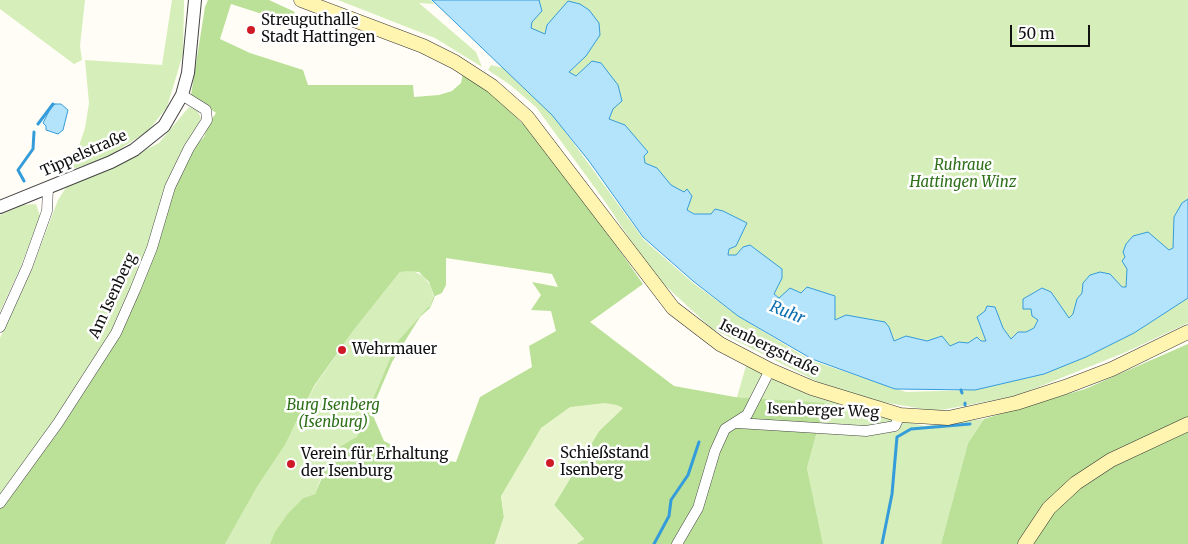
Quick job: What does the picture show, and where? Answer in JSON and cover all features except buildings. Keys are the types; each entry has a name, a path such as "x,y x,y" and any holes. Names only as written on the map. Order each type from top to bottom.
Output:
{"main road":[{"name":"Isenbergstraße","path":"301,0 423,46 455,62 492,86 527,117 673,308 720,344 770,370 853,402 900,415 948,418 1016,403 1097,375 1188,332"},
{"path":"1026,544 1049,508 1082,478 1110,460 1188,424"}],"street":[{"name":"Tippelstraße","path":"0,207 111,162 134,150 164,126 182,95 188,73 195,0"},
{"name":"Am Isenberg","path":"0,503 58,423 116,333 152,248 170,187 188,148 207,120 206,110 182,95"},
{"path":"0,327 27,267 47,211 48,188"},
{"name":"Isenberger Weg","path":"677,544 698,508 714,451 725,429 747,415 770,370"},
{"name":"Isenberger Weg","path":"737,423 872,431 895,426 900,415"}],"green space":[{"path":"0,0 85,0 80,46 82,60 74,64 0,9"},
{"path":"172,0 184,0 183,54 167,107 148,131 109,156 71,170 85,128 89,103 85,60 162,65"},
{"path":"208,0 269,0 295,12 290,23 231,4 220,39 250,53 303,70 308,85 413,85 414,97 439,95 452,91 461,83 463,73 494,96 524,125 583,198 643,284 590,322 674,386 735,397 825,403 807,468 823,544 576,544 584,539 554,505 599,431 623,408 501,496 504,517 495,544 270,544 275,532 289,512 303,498 315,494 323,475 328,476 323,472 331,455 336,457 338,453 335,449 357,437 397,342 428,307 430,307 434,296 429,282 419,272 407,271 400,272 353,331 314,386 285,445 257,487 225,544 0,544 0,506 118,333 173,187 192,149 204,137 209,123 216,113 191,95 205,7","holes":["446,258 552,274 558,287 532,282 541,295 531,310 551,311 556,331 529,346 532,367 480,397 456,462 413,456 384,441 371,411 392,362 420,317 430,308 435,296 442,293 446,285"]},
{"path":"338,0 430,0 435,4 419,3 476,52 482,67 435,38"},
{"name":"Ruhraue Hattingen Winz","path":"502,0 1188,0 1188,242 1095,310 989,349 886,342 779,298 733,255 728,255 729,250 693,213 687,210 620,139"},
{"path":"491,65 503,68 553,115 644,240 693,283 738,316 810,360 906,392 975,390 1134,333 1188,298 1188,323 1126,352 1016,396 936,411 882,402 820,383 711,328 653,274 606,203 536,107 509,84 488,70"},
{"path":"189,107 197,110 201,118 150,248 113,328 55,421 0,496 0,338 31,271 58,200 67,186 159,143"},
{"path":"36,204 40,216 21,266 0,312 0,215 23,205"},
{"name":"Burg Isenberg (Isenburg)","path":"401,271 413,271 423,276 430,285 434,298 430,308 428,307 397,342 357,438 335,448 338,453 336,457 331,455 324,472 329,474 328,476 322,475 315,494 303,498 289,512 270,544 225,544 257,487 285,445 314,387 353,331"},
{"path":"1188,344 1188,544 941,544 968,443 984,419 1085,389"},
{"path":"746,366 813,395 867,414 925,426 984,419 968,443 941,544 823,544 807,468 825,404 737,397"},
{"name":"Schießstand Isenberg","path":"605,403 623,408 599,431 554,505 584,539 576,544 495,544 504,517 501,496 541,428 570,407"}],"water":[{"name":"Ruhr","path":"432,0 539,0 542,11 532,22 531,28 545,34 547,25 568,1 580,4 589,10 599,23 600,35 586,56 569,72 576,76 592,61 601,63 618,85 622,101 613,109 609,119 625,125 648,152 644,156 645,163 657,168 671,185 684,192 687,189 692,196 687,210 694,214 711,214 715,209 747,223 736,246 729,249 728,255 736,255 743,247 750,245 782,269 782,278 774,294 779,298 790,288 801,293 807,287 835,296 835,320 846,315 885,322 894,341 906,336 927,341 942,336 950,346 959,342 968,343 977,337 981,341 986,341 977,317 985,311 987,306 995,307 1003,328 1011,339 1018,332 1026,332 1034,328 1038,320 1032,316 1031,309 1023,309 1023,299 1042,288 1051,292 1069,318 1073,314 1077,299 1082,293 1083,283 1090,275 1100,272 1110,274 1122,287 1126,287 1127,269 1122,261 1125,257 1123,252 1126,244 1133,236 1148,232 1169,250 1173,248 1174,217 1182,203 1188,199 1188,298 1134,333 1086,357 1044,374 975,390 895,389 812,359 738,316 693,281 643,237 589,161 552,115"},
{"path":"55,104 61,104 68,110 63,130 58,134 46,130 46,126 43,123 51,107"}],"waterway":[{"path":"38,124 53,104"},
{"path":"24,181 18,170 33,149 34,132"},
{"path":"882,544 892,494 897,437 911,429 970,424"},
{"path":"654,544 669,516 671,500 688,475 699,442"}],"place":[{"name":"Streuguthalle Stadt Hattingen","path":"251,30"},
{"name":"Wehrmauer","path":"342,350"},
{"name":"Schießstand Isenberg","path":"550,463"},
{"name":"Verein für Erhaltung der Isenburg","path":"291,464"}]}
